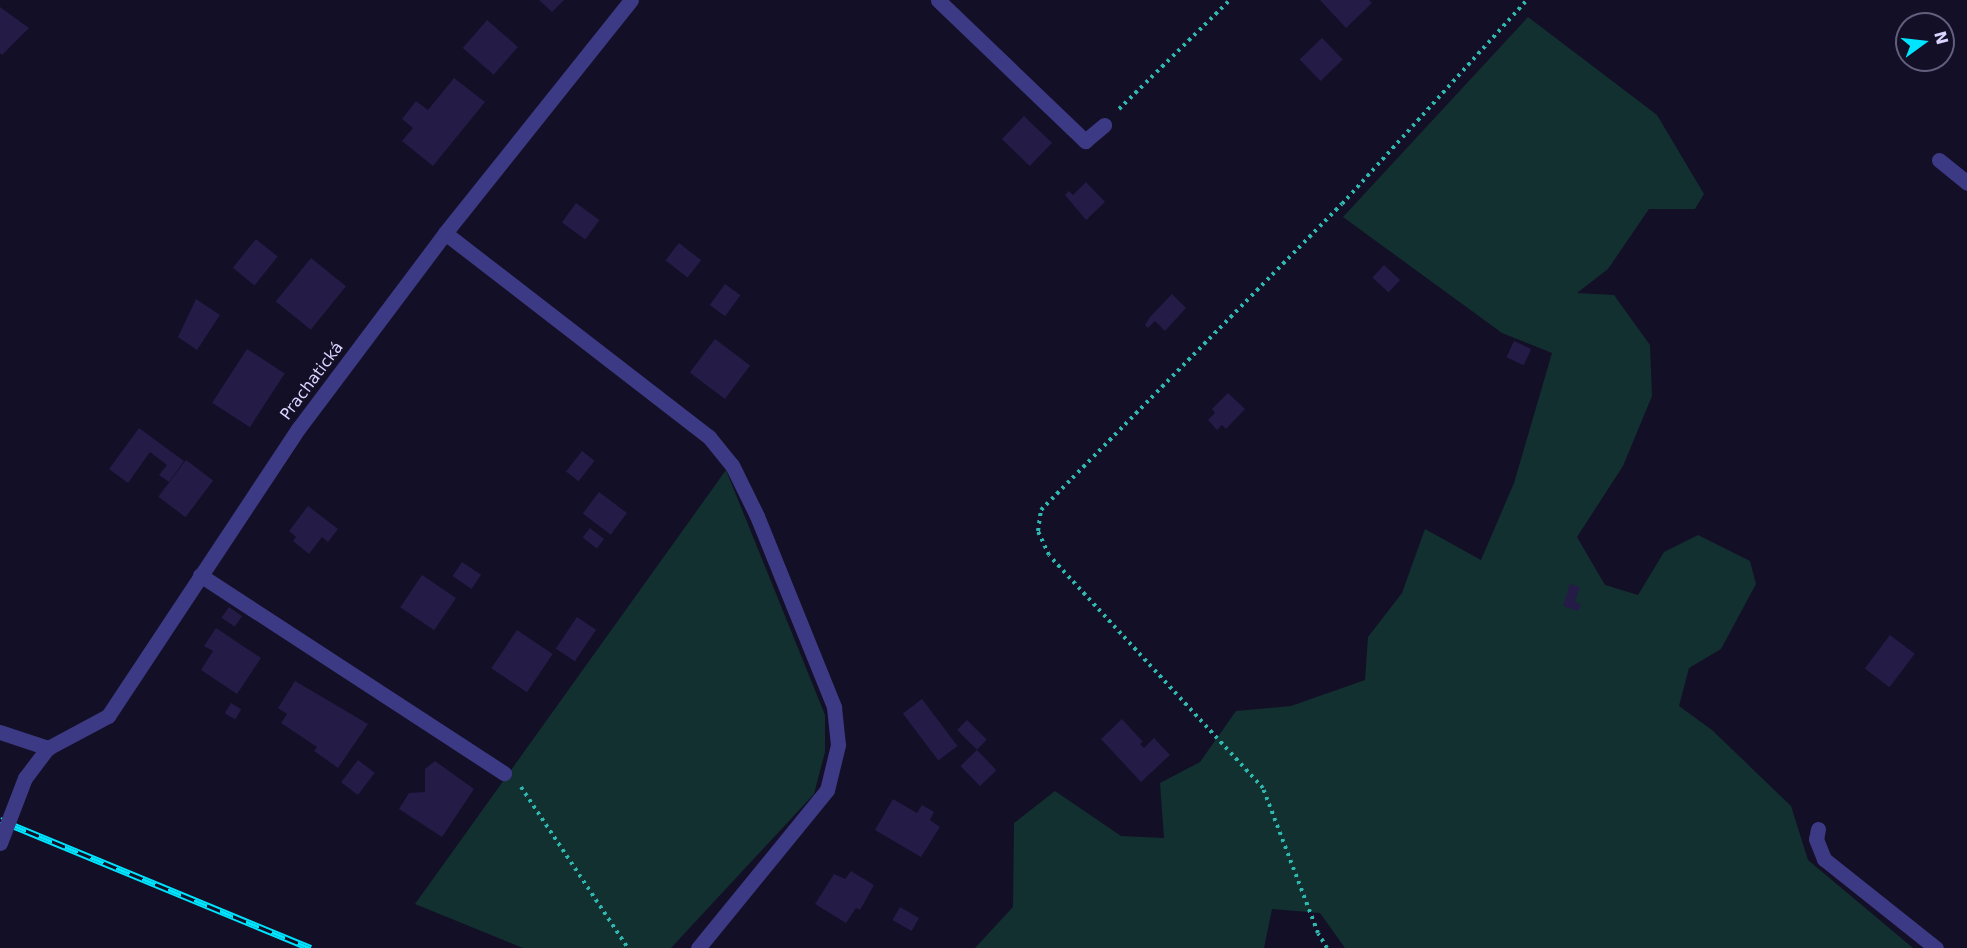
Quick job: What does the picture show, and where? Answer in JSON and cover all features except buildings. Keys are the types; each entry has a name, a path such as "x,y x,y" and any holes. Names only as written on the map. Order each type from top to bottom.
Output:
{"street":[{"name":"Prachatická","path":"0,843 25,778 48,748 108,716 298,429 445,233 631,0"},
{"path":"938,0 1085,141 1104,125"},
{"path":"1939,160 1967,183"},
{"path":"445,233 709,437 732,465 757,516 834,707 838,744 827,790 698,948"},
{"path":"200,575 504,773"},
{"path":"0,732 48,748"},
{"path":"1818,828 1816,839 1824,859 1936,948"}],"path":[{"path":"1104,125 1230,0"},
{"path":"1327,948 1318,933 1263,788 1049,555 1038,531 1041,510 1342,204 1527,0"},
{"path":"504,773 518,783 628,948"}],"green space":[{"path":"1528,17 1657,115 1704,194 1695,209 1649,209 1608,269 1577,293 1614,295 1650,345 1652,396 1623,466 1577,537 1605,585 1638,595 1664,552 1698,535 1750,561 1756,584 1721,649 1689,668 1679,706 1712,730 1791,806 1808,860 1913,948 1345,948 1320,913 1272,909 1264,948 975,948 1013,907 1014,823 1055,791 1121,836 1164,838 1160,783 1200,762 1236,711 1291,706 1365,680 1368,637 1402,593 1425,529 1481,560 1514,483 1552,353 1502,333 1343,217"},
{"path":"726,470 825,715 825,752 814,794 671,948 523,948 415,904"}],"railway":[{"path":"0,820 311,948"}]}
